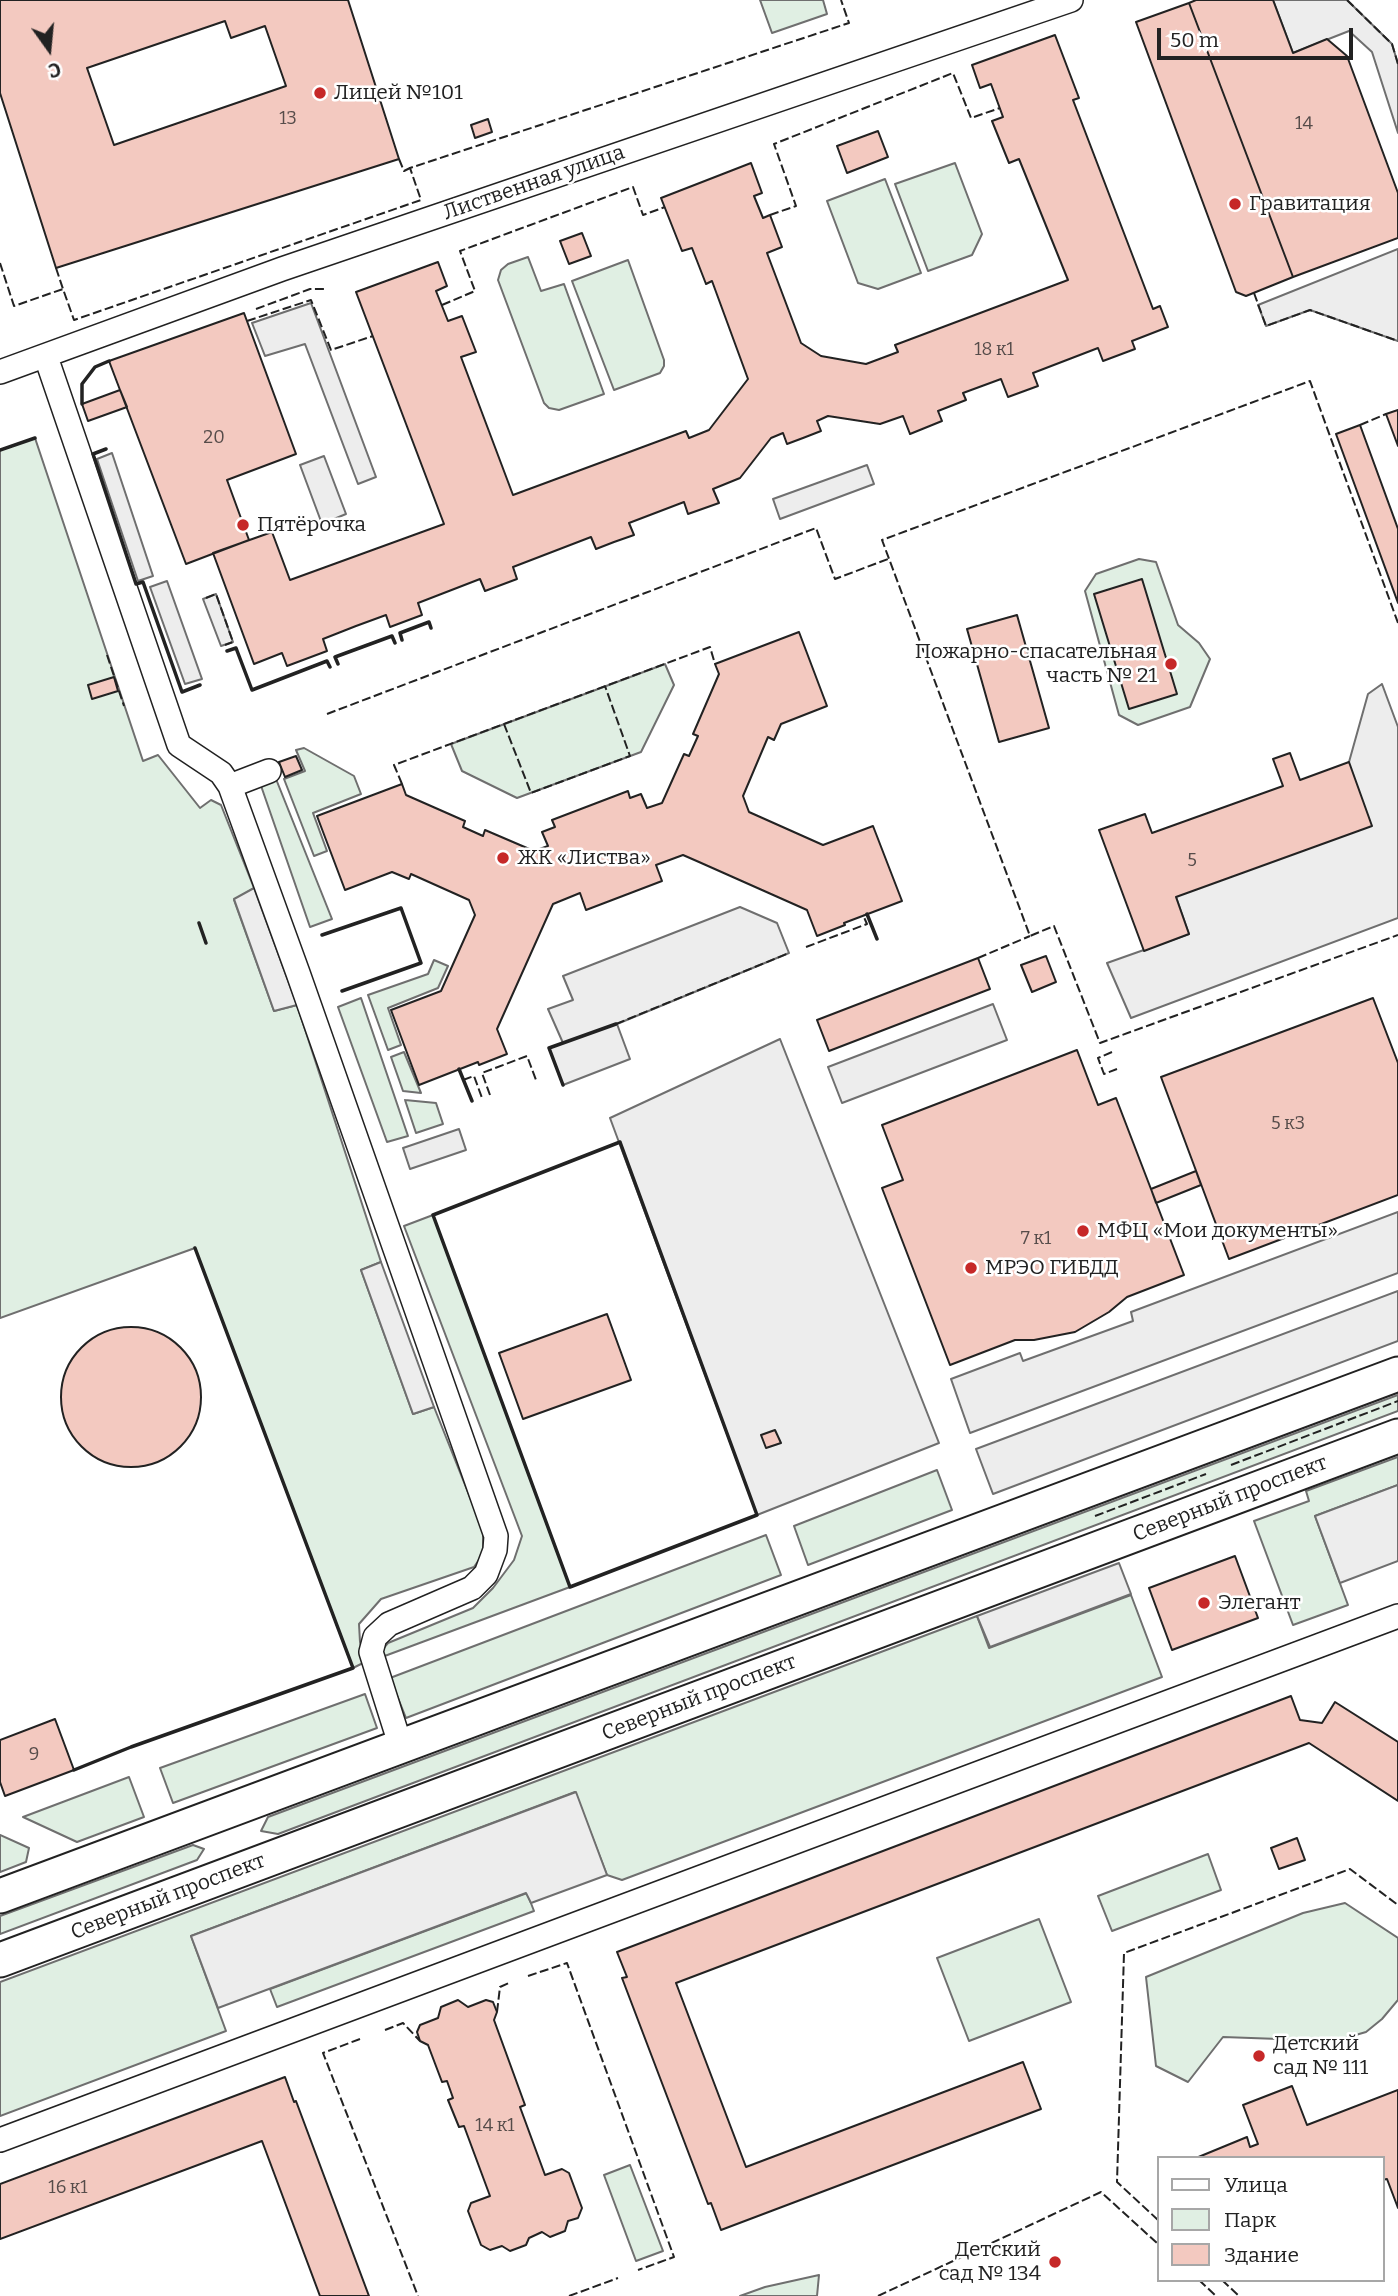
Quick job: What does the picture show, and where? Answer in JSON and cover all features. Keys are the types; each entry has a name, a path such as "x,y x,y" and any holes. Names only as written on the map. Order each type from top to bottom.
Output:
{"main road":[{"path":"0,1896 1398,1374"},
{"name":"Северный проспект","path":"0,1960 1398,1436"}],"street":[{"name":"Лиственная улица","path":"0,372 282,269 1071,0"},
{"path":"46,357 179,746 221,773 230,786 496,1536 495,1550 486,1574 472,1588 389,1624 375,1637 371,1652 401,1747"},
{"path":"230,786 269,771"},
{"path":"0,2140 1398,1616"}],"green space":[{"path":"760,0 823,0 827,14 772,33"},
{"path":"955,163 982,234 972,255 928,271 895,184"},
{"path":"885,179 921,273 878,289 858,283 827,201"},
{"path":"528,257 541,291 564,284 604,394 559,410 549,408 544,403 498,280 501,270 508,264"},
{"path":"628,260 664,366 660,373 614,390 572,281"},
{"path":"35,438 143,761 158,755 200,808 211,800 221,805 254,888 234,900 274,1011 297,1005 381,1262 361,1270 413,1414 434,1407 483,1530 483,1554 474,1567 381,1599 359,1624 365,1662 353,1668 195,1248 0,1318 0,450"},
{"path":"1139,559 1156,562 1178,625 1199,643 1210,659 1190,707 1138,725 1119,715 1085,591 1096,574"},
{"path":"665,664 674,685 641,752 517,798 462,771 451,744"},
{"path":"304,748 354,776 361,794 313,813 327,851 314,856 284,779 305,771 296,750"},
{"path":"274,774 332,919 310,927 259,780"},
{"path":"434,960 448,966 438,988 388,1008 401,1045 388,1050 368,995 428,974"},
{"path":"361,998 408,1136 387,1142 338,1007"},
{"path":"404,1052 421,1093 403,1091 391,1057"},
{"path":"405,1100 436,1103 443,1124 416,1133"},
{"path":"433,1215 570,1587 382,1657 382,1650 388,1643 473,1608 493,1588 514,1560 522,1536 404,1226"},
{"path":"1398,1395 1398,1411 278,1834 261,1831 268,1817"},
{"path":"1398,1457 1398,1485 1315,1516 1348,1605 1293,1625 1254,1521 1309,1501 1306,1491"},
{"path":"937,1470 952,1510 808,1565 794,1526"},
{"path":"766,1535 781,1575 406,1718 390,1678"},
{"path":"1131,1595 1162,1677 622,1880 607,1875 575,1792 191,1936 226,2031 0,2116 0,1982 977,1616 989,1648"},
{"path":"365,1694 377,1728 173,1803 160,1768"},
{"path":"129,1777 144,1817 77,1842 23,1817"},
{"path":"0,1835 29,1848 26,1862 0,1872"},
{"path":"193,1845 204,1849 197,1860 0,1934 0,1916"},
{"path":"1208,1854 1221,1890 1112,1931 1098,1896"},
{"path":"527,1893 534,1911 277,2007 270,1989"},
{"path":"1345,1903 1398,1938 1398,2000 1382,2019 1366,2032 1335,2041 1223,2037 1188,2082 1156,2066 1146,1977 1303,1913"},
{"path":"1039,1919 1071,2002 969,2041 937,1958"},
{"path":"630,2165 663,2251 636,2261 604,2175"},
{"path":"819,2275 817,2296 740,2296 765,2287"}],"shaded area":[{"path":"1273,0 1347,0 1392,44 1398,64 1398,133 1372,52 1349,31 1293,53"},
{"path":"1398,249 1398,341 1310,310 1266,326 1258,305"},
{"path":"311,303 376,477 358,484 305,344 265,356 252,323"},
{"path":"112,453 153,576 138,581 97,459"},
{"path":"324,456 346,514 322,524 300,465"},
{"path":"867,465 874,484 780,519 773,499"},
{"path":"167,581 202,679 185,684 150,587"},
{"path":"216,594 233,642 221,646 203,599"},
{"path":"1382,684 1398,727 1398,918 1131,1018 1107,963 1189,934 1176,897 1349,762 1368,694"},
{"path":"254,888 297,1005 274,1011 234,899"},
{"path":"740,907 777,923 789,953 617,1024 630,1059 563,1085 549,1048 563,1043 548,1009 573,1000 563,976"},
{"path":"993,1004 1007,1040 842,1103 828,1067"},
{"path":"780,1039 939,1443 757,1515 610,1118"},
{"path":"459,1129 466,1150 410,1169 403,1148"},
{"path":"1398,1212 1398,1273 970,1433 951,1379 1020,1353 1023,1361 1133,1321 1131,1312"},
{"path":"381,1262 434,1407 413,1414 361,1270"},
{"path":"1398,1291 1398,1341 993,1494 976,1449"},
{"path":"1398,1485 1398,1561 1340,1583 1315,1516"},
{"path":"1119,1563 1131,1594 990,1647 977,1616"},
{"path":"576,1792 607,1875 531,1903 526,1893 218,2008 191,1936"}],"building":[{"path":"0,0 348,0 399,159 56,268 0,93","holes":["225,21 231,38 265,26 286,86 114,145 87,68"]},
{"path":"1196,0 1273,0 1293,53 1327,39 1347,56 1398,193 1398,238 1293,277 1189,3"},
{"name":"Гравитация","path":"1189,3 1293,277 1246,296 1236,292 1136,22"},
{"path":"1055,35 1079,98 1073,100 1153,309 1160,306 1168,327 1132,341 1135,349 1103,361 1098,348 1033,373 1038,386 1008,397 1001,379 963,393 966,400 938,411 942,421 910,434 903,416 880,424 828,416 817,421 821,431 803,438 787,444 783,433 771,438 740,478 713,489 719,503 688,514 684,502 629,523 634,535 596,549 591,537 513,567 517,579 485,591 480,579 418,603 422,615 390,627 386,615 323,639 327,651 287,666 282,653 254,664 213,553 272,532 290,580 444,524 356,292 438,262 447,286 436,291 448,321 462,316 476,352 461,357 513,495 686,431 689,438 709,430 748,379 712,281 706,284 692,248 682,251 661,198 751,163 762,193 754,196 763,218 770,215 782,247 767,253 801,343 821,356 866,364 898,352 895,345 1068,280 1019,159 1009,163 992,121 1003,117 991,84 980,88 972,65"},
{"path":"488,119 492,132 475,138 471,125"},
{"path":"878,131 888,157 847,173 837,146"},
{"path":"582,233 591,256 569,264 560,241"},
{"path":"244,313 296,454 227,480 249,540 186,564 109,361"},
{"path":"120,390 127,407 88,421 82,404"},
{"path":"1398,410 1398,446 1386,414"},
{"path":"1360,425 1398,529 1398,603 1336,434"},
{"path":"1142,579 1177,694 1129,709 1094,594"},
{"path":"1017,615 1049,728 999,742 967,629"},
{"name":"ЖК «Листва»","path":"799,632 827,706 781,724 774,740 768,737 743,796 749,812 823,845 873,826 902,901 817,936 807,910 683,855 656,865 662,881 586,910 580,893 553,904 497,1029 507,1054 419,1085 391,1010 441,991 475,915 469,900 411,874 409,879 392,872 345,890 317,816 402,784 406,795 465,821 463,827 483,836 485,830 534,851 548,846 542,832 555,827 552,820 628,791 630,798 641,794 647,808 662,803 684,754 689,756 698,736 693,734 719,674 715,664"},
{"path":"114,677 118,691 92,699 88,685"},
{"path":"1290,753 1300,780 1349,762 1372,826 1176,897 1189,934 1144,951 1099,830 1145,814 1152,833 1283,786 1273,759"},
{"path":"296,756 302,770 285,777 279,762"},
{"path":"1046,956 1056,982 1032,992 1021,965"},
{"path":"978,958 990,989 829,1051 817,1020"},
{"path":"1373,998 1398,1063 1398,1195 1229,1259 1161,1077"},
{"path":"1077,1050 1098,1105 1116,1098 1184,1275 1127,1297 1109,1312 1075,1332 1034,1340 1015,1340 950,1365 882,1188 903,1180 882,1125"},
{"path":"1196,1171 1201,1185 1156,1203 1151,1189"},
{"path":"607,1314 631,1380 523,1419 499,1353"},
{"path":"131,1327 158,1332 181,1347 196,1370 201,1397 196,1424 181,1447 158,1462 131,1467 104,1462 81,1447 66,1424 61,1397 66,1370 81,1347 104,1332"},
{"path":"775,1430 781,1443 766,1448 761,1435"},
{"name":"Элегант","path":"1235,1556 1258,1618 1172,1650 1149,1588"},
{"path":"1291,1696 1300,1720 1322,1723 1335,1702 1398,1742 1398,1801 1309,1743 676,1983 746,2167 1023,2062 1041,2109 721,2230 711,2203 708,2204 622,1978 627,1977 617,1952"},
{"path":"55,1719 74,1770 5,1796 0,1782 0,1740"},
{"path":"1297,1838 1305,1860 1279,1869 1271,1848"},
{"path":"458,2000 468,2007 486,2000 493,2002 497,2012 494,2020 525,2105 520,2107 545,2175 562,2169 569,2173 582,2208 578,2218 568,2221 565,2231 550,2237 542,2232 529,2238 526,2245 510,2251 502,2246 490,2250 481,2245 468,2211 471,2203 490,2196 464,2126 459,2127 448,2100 453,2098 447,2081 442,2082 428,2045 420,2041 417,2032 420,2025 438,2018 441,2007"},
{"path":"285,2077 369,2296 320,2296 262,2141 0,2239 0,2184"},
{"path":"1292,2086 1307,2125 1398,2090 1398,2208 1387,2179 1384,2180 1384,2156 1201,2156 1247,2137 1250,2147 1258,2144 1243,2105"}],"fence":[{"path":"0,263 14,306 63,289 74,320 421,200 410,168 849,23 841,0"},
{"path":"1347,0 1392,44 1398,64"},
{"path":"770,215 796,206 774,144 953,73 971,118 1000,108"},
{"path":"399,159 404,171 410,168"},
{"path":"442,305 475,291 460,251 633,187 643,215 665,207"},
{"path":"56,268 63,289"},
{"path":"256,309 310,289 327,289"},
{"path":"1254,293 1266,326 1310,310 1398,341"},
{"path":"247,321 311,300 331,350 373,336"},
{"path":"1398,623 1310,381 882,540 1030,936 1054,926 1100,1043 1398,935"},
{"path":"1360,425 1386,414"},
{"path":"327,714 816,528 835,579 888,559"},
{"path":"206,598 216,594 233,642 225,645"},
{"path":"402,784 394,765 710,647 715,664"},
{"path":"107,655 124,706"},
{"path":"504,724 531,793 630,756 605,686"},
{"path":"806,947 867,924 863,915"},
{"path":"978,958 1030,936"},
{"path":"616,1024 789,953"},
{"path":"1112,1052 1098,1058 1104,1074 1117,1069"},
{"path":"490,1095 482,1073 527,1056 536,1080"},
{"path":"463,1080 474,1076 482,1098"},
{"path":"1231,1465 1398,1401"},
{"path":"1095,1516 1206,1474"},
{"path":"1156,2218 1117,2182 1124,1953 1350,1869 1398,1905"},
{"path":"528,1976 567,1963 674,2257 638,2270"},
{"path":"497,2012 500,1987 511,1982"},
{"path":"385,2030 403,2023 420,2041"},
{"path":"360,2039 323,2053 418,2296"},
{"path":"878,2296 1101,2192 1156,2242"},
{"path":"569,2296 618,2278"},
{"path":"1201,2282 1216,2296"},
{"path":"1224,2282 1239,2296"}],"wall":[{"path":"82,404 82,384 95,367 109,361"},
{"path":"0,450 35,438"},
{"path":"106,449 93,454 136,584 143,582 182,692 200,685"},
{"path":"402,640 400,633 429,622 431,628"},
{"path":"338,664 335,657 392,636 395,643"},
{"path":"227,651 236,648 252,690 327,661 330,667"},
{"path":"322,935 401,908 421,963 342,991"},
{"path":"867,914 877,939"},
{"path":"199,923 206,943"},
{"path":"563,1085 549,1048 616,1024"},
{"path":"459,1069 472,1101"},
{"path":"620,1142 757,1515 570,1587 433,1215 620,1142"},
{"path":"74,1770 353,1668 195,1248"}],"place":[{"name":"Лицей №101","path":"320,93"},
{"name":"Гравитация","path":"1235,204"},
{"name":"Пятёрочка","path":"243,525"},
{"name":"Пожарно-спасательная часть № 21","path":"1171,664"},
{"name":"ЖК «Листва»","path":"503,858"},
{"name":"МФЦ «Мои документы»","path":"1083,1231"},
{"name":"МРЭО ГИБДД","path":"971,1268"},
{"name":"Элегант","path":"1204,1603"},
{"name":"Детский сад № 111","path":"1259,2056"},
{"name":"Детский сад № 134","path":"1055,2262"}]}
